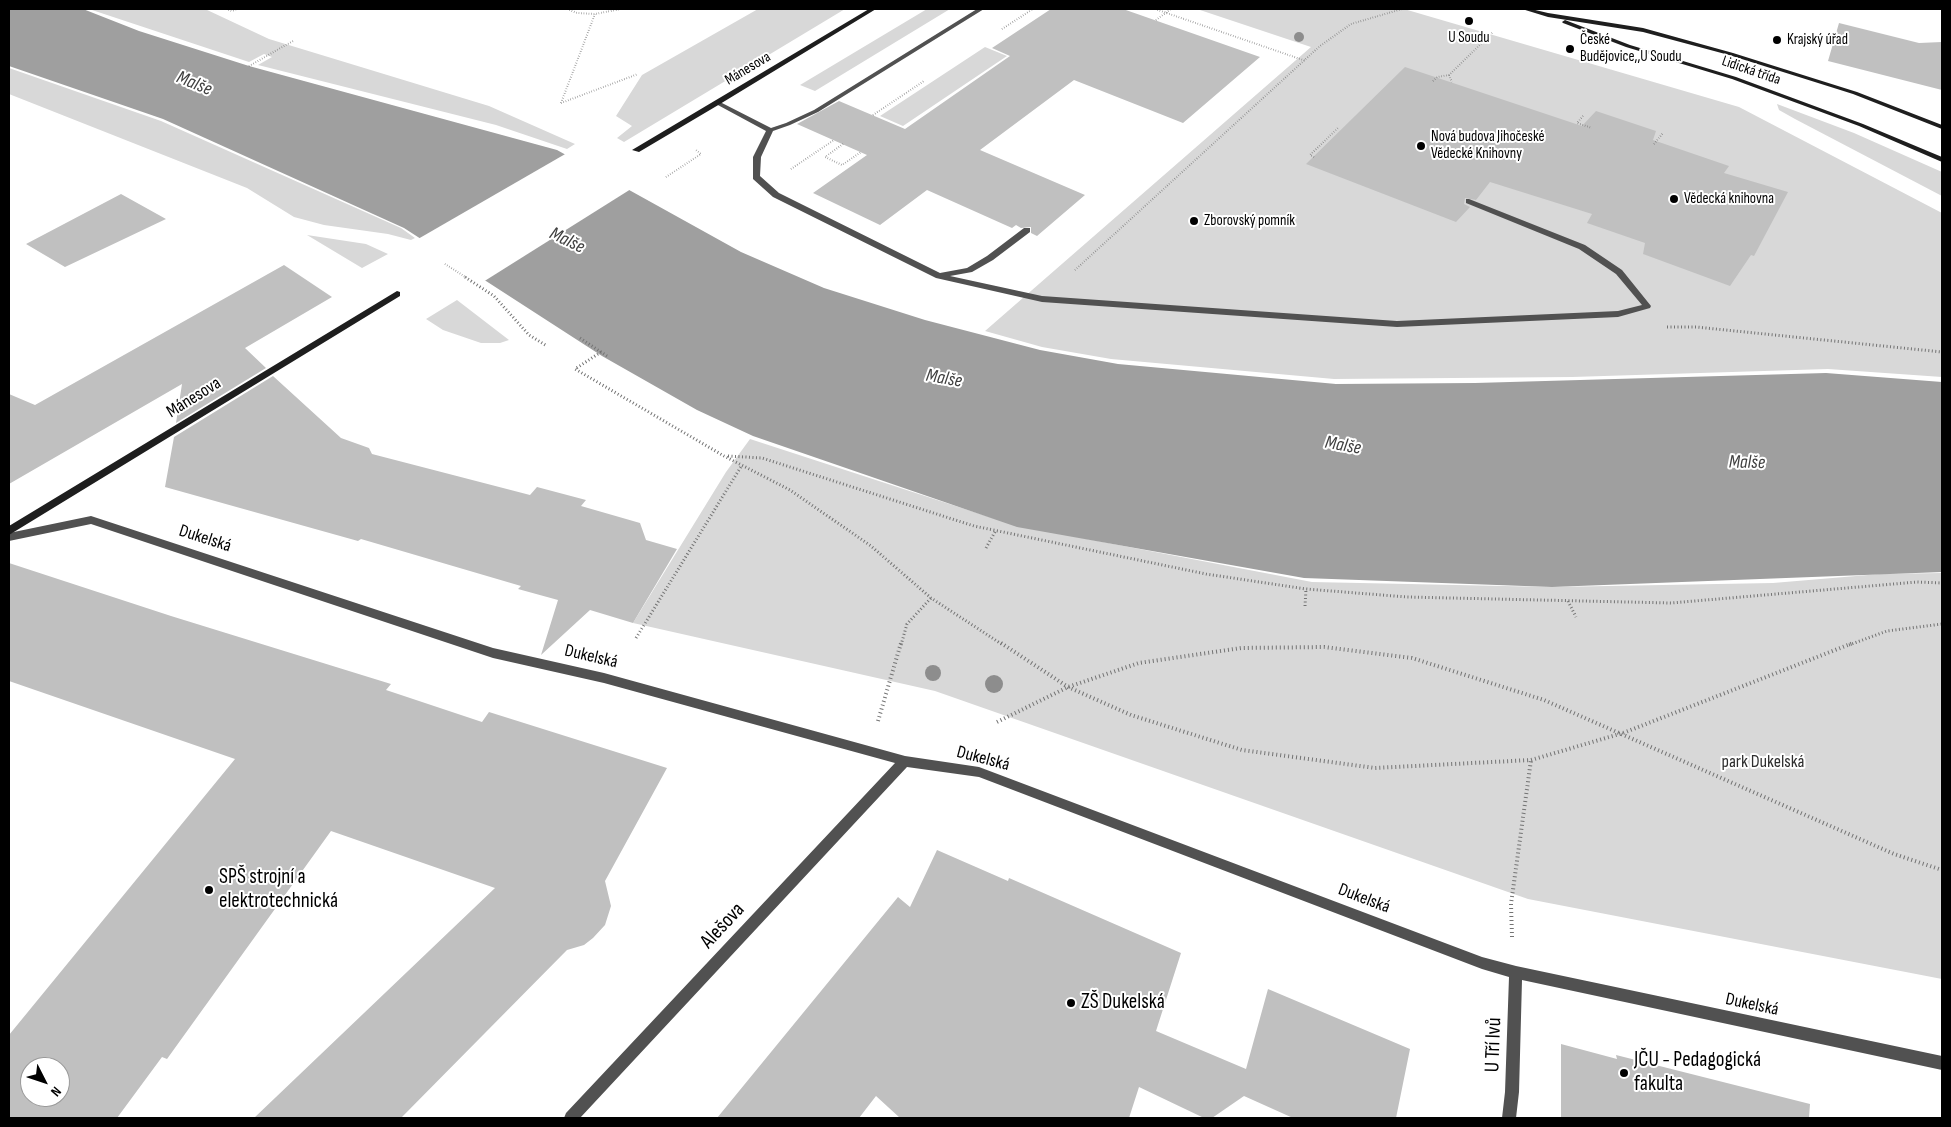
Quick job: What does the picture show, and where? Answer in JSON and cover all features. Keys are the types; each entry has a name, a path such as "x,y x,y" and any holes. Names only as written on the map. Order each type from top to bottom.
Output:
{"street":[{"name":"Mánesova","path":"636,150 718,103 873,9"},
{"path":"981,9 816,111 770,130 757,157 756,177 776,196 939,276 1042,299 1398,324 1618,314 1647,306 1620,272 1582,246 1469,201"},
{"name":"Lidická třída","path":"1525,9 1548,15 1643,30 1750,59 1878,101 1942,127"},
{"name":"Lidická třída","path":"1548,15 1628,46 1734,78 1861,125 1942,160"},
{"path":"718,103 770,130"},
{"path":"939,276 968,270 990,258 1027,230"},
{"name":"Mánesova","path":"9,531 397,294"},
{"name":"Dukelská","path":"9,537 91,520 493,652 614,680 904,761 979,772 1482,963 1516,972 1942,1063"},
{"name":"Alešova","path":"571,1118 904,761"},
{"name":"U Tří lvů","path":"1509,1118 1512,1092 1516,972"}],"path":[{"path":"226,9 232,11 237,9"},
{"path":"567,9 578,13 596,14 621,9"},
{"path":"1155,9 1306,61"},
{"path":"1156,20 1171,9"},
{"path":"1068,276 1306,61 1320,46 1351,24 1402,9"},
{"path":"596,14 561,103 638,74"},
{"path":"1433,81 1437,77 1449,75 1493,32"},
{"path":"249,66 293,41"},
{"path":"1449,75 1452,82"},
{"path":"1583,116 1577,123 1592,128"},
{"path":"1314,157 1310,155 1339,127"},
{"path":"1654,144 1663,133"},
{"path":"763,184 776,178 834,140"},
{"path":"843,144 825,157 842,165 861,152"},
{"path":"666,177 690,161"},
{"path":"445,264 494,296 529,335 547,346"},
{"path":"580,338 607,356"},
{"path":"600,352 575,369 724,456 790,490 871,546 931,598 1068,687 1131,715 1242,750 1375,768 1531,760 1623,733 1794,664 1887,631 1942,624"},
{"path":"724,456 762,458 965,523 1206,574 1306,589 1407,597 1671,603 1917,582 1942,583"},
{"path":"636,638 742,465"},
{"path":"986,548 996,530"},
{"path":"1305,606 1306,589"},
{"path":"884,696 907,624 931,598"},
{"path":"1568,601 1576,617"},
{"path":"997,722 1068,687 1139,663 1241,648 1324,647 1412,658 1544,700 1623,733 1894,854 1942,870"},
{"path":"1511,904 1531,760"}],"green space":[{"path":"89,9 205,9 269,39 489,106 575,144 567,149 496,125 258,65 272,57 264,54 249,62"},
{"path":"758,9 845,9 624,142 617,138 632,126 616,116 642,75"},
{"path":"927,9 950,9 815,91 800,85"},
{"path":"1197,9 1404,9 1739,107 1942,213 1942,377 1828,369 1572,377 1334,379 1111,359 1042,347 985,331 1311,47"},
{"path":"985,47 1007,56 903,126 880,116"},
{"path":"9,68 161,121 401,228 415,238 411,240 388,234 324,225 294,217 247,188 9,94"},
{"path":"1777,104 1854,133 1942,172 1942,196 1795,119 1779,110"},
{"path":"307,235 366,244 388,254 362,268"},
{"path":"457,300 509,340 500,343 481,343 443,330 426,319"},
{"name":"park Dukelská","path":"750,439 1014,525 1312,582 1552,587 1773,583 1880,574 1942,573 1942,979 1528,899 935,691 633,623 726,472"}],"water":[{"name":"Malše","path":"9,9 83,9 139,31 249,66 557,150 741,252 824,288 925,320 1040,350 1118,364 1336,384 1475,383 1826,373 1942,382 1942,572 1552,587 1304,578 1017,527 753,436 697,410 602,356 404,228 163,119 9,66"}],"pier":[{"path":"567,153 631,189 483,282 418,239"}],"building":[{"path":"1051,9 1123,9 1260,57 1183,123 1074,80 980,150 1085,195 1037,236 1031,233 1031,227 1021,228 1016,225 1012,228 927,190 880,225 813,193 867,155 797,124 839,101 905,129 1010,56 992,48"},
{"path":"1839,23 1919,43 1942,42 1942,90 1828,61"},
{"path":"1405,67 1582,126 1596,111 1656,131 1653,140 1729,166 1724,173 1788,192 1754,256 1751,255 1730,286 1643,254 1645,243 1587,223 1592,214 1490,182 1476,200 1465,198 1464,204 1470,207 1456,222 1306,164"},
{"path":"121,194 166,219 65,267 26,244"},
{"path":"284,265 332,297 245,348 266,368 176,423 182,384 9,484 9,394 35,405"},
{"path":"273,376 341,438 369,448 372,454 530,495 537,487 586,500 581,506 640,523 646,540 677,549 633,623 590,610 541,655 558,600 518,589 521,586 361,539 358,541 165,487 174,437"},
{"name":"SPŠ strojní a elektrotechnická","path":"9,563 171,616 391,684 386,690 482,722 489,712 667,768 605,881 611,906 605,925 584,945 567,950 401,1118 254,1118 495,888 331,831 167,1059 162,1057 117,1118 9,1118 9,1035 235,759 9,681"},
{"name":"ZŠ Dukelská","path":"937,850 1008,881 1009,878 1181,953 1156,1031 1246,1069 1268,989 1410,1049 1396,1118 1293,1118 1244,1096 1212,1118 1204,1118 1139,1087 1129,1118 900,1118 876,1096 859,1118 717,1118 898,897 910,907"},
{"name":"JČU - Pedagogická fakulta","path":"1561,1044 1617,1059 1616,1055 1810,1104 1809,1118 1561,1118"}],"place":[{"name":"U Soudu","path":"1469,21"},
{"name":"Krajský úřad","path":"1777,40"},
{"name":"České Budějovice,,U Soudu","path":"1570,49"},
{"name":"Nová budova Jihočeské Vědecké Knihovny","path":"1421,146"},
{"name":"Vědecká knihovna","path":"1674,199"},
{"name":"Zborovský pomník","path":"1194,221"},
{"name":"SPŠ strojní a elektrotechnická","path":"209,890"},
{"name":"ZŠ Dukelská","path":"1071,1003"},
{"name":"JČU - Pedagogická fakulta","path":"1624,1073"}]}
